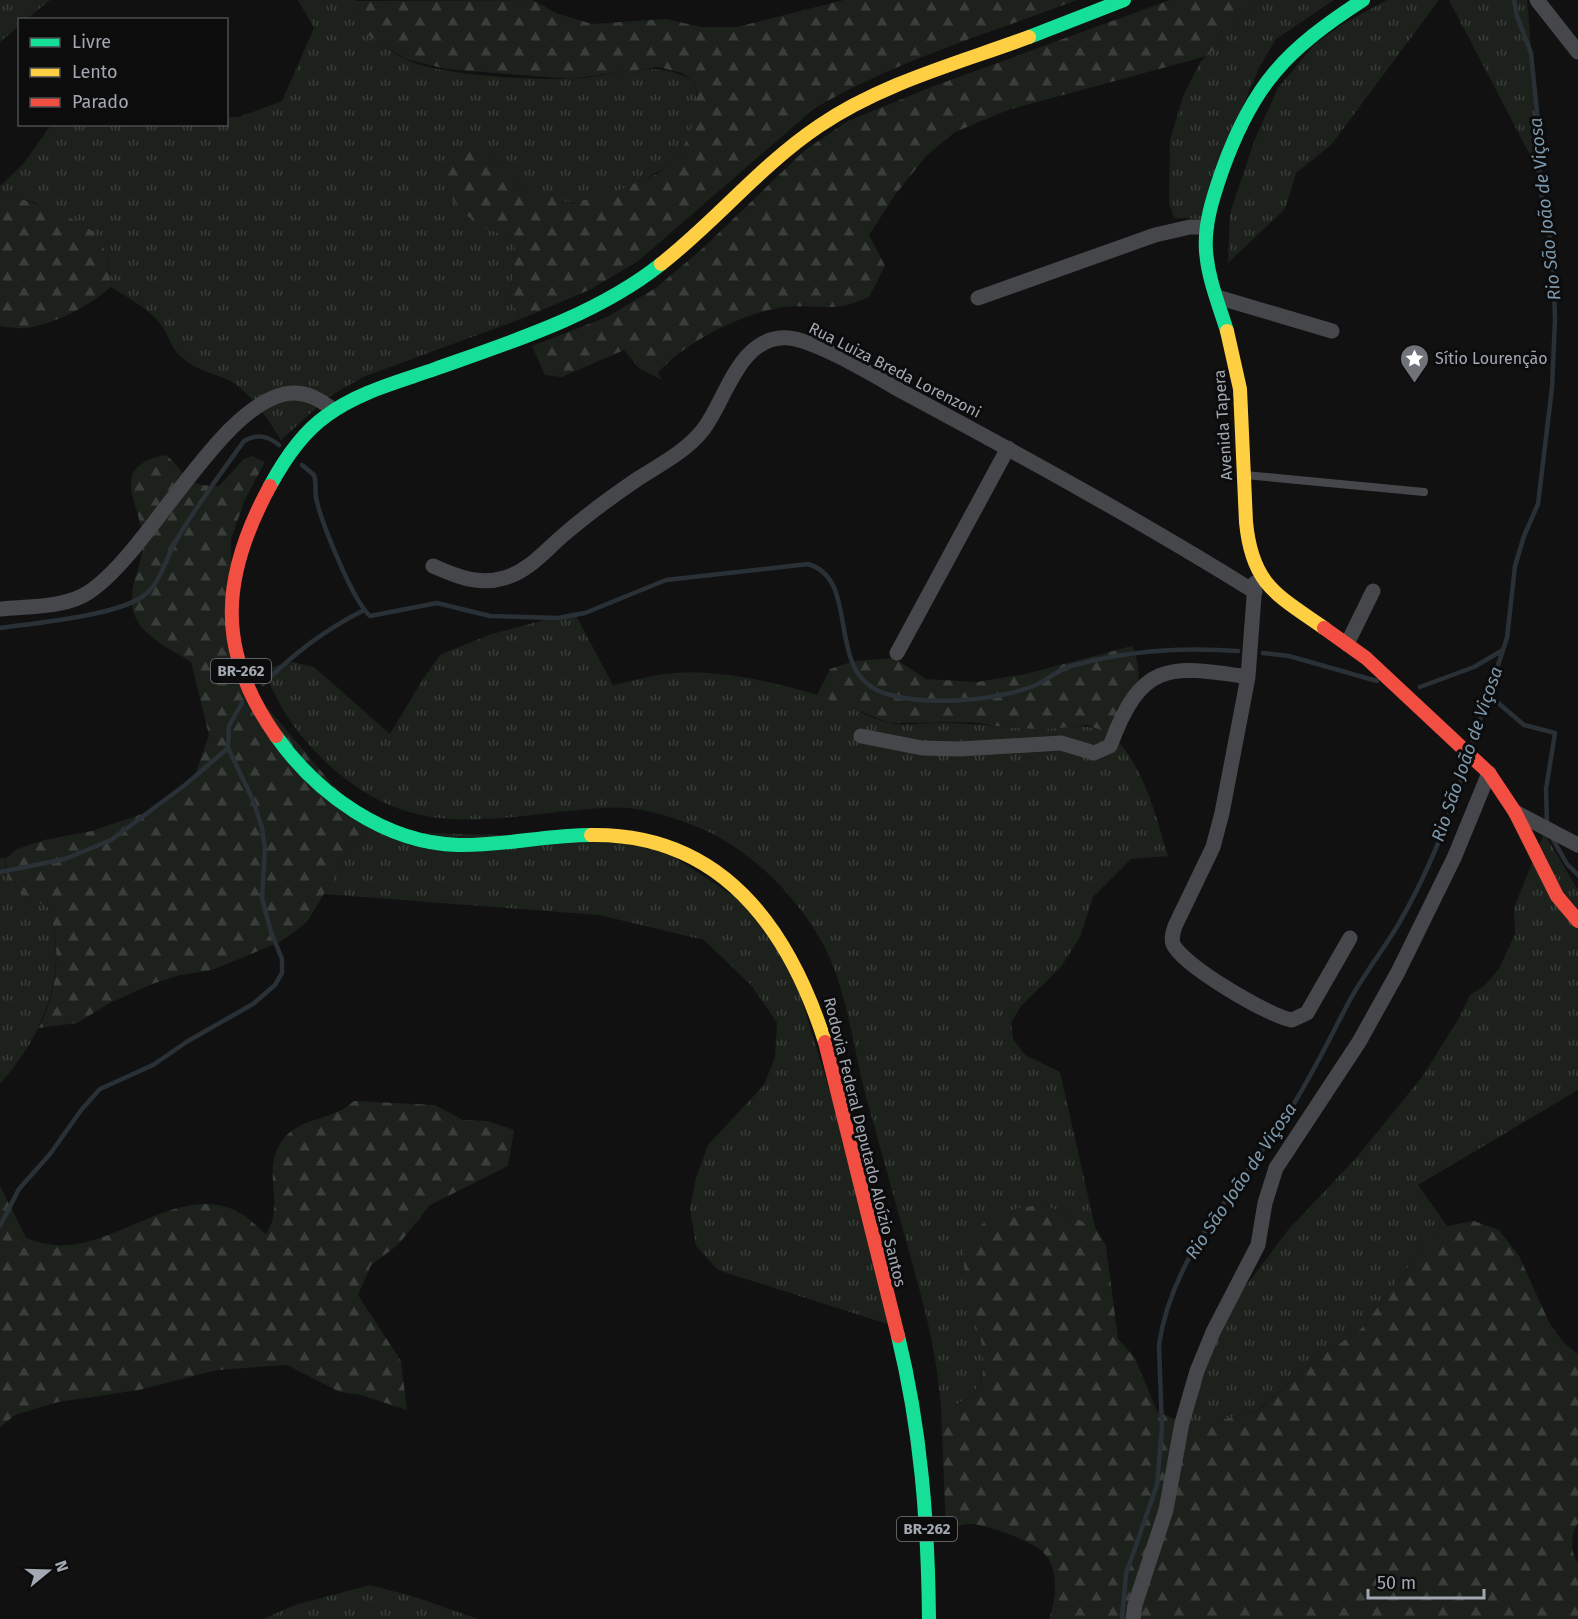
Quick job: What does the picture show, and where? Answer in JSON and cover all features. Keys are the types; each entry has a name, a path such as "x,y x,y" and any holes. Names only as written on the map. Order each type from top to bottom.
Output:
{"main road":[{"name":"Rodovia Federal Deputado Aloízio Santos","path":"929,1619 922,1459 902,1354 842,1109 809,990 796,962 750,900 697,859 665,845 625,837 576,834 451,845 408,835 380,825 340,801 308,774 258,710 234,651 230,616 241,549 271,482 303,438 334,410 373,392 523,336 585,309 636,281 673,255 782,155 818,127 871,97 1124,0"},
{"name":"Avenida Tapera","path":"1363,0 1298,43 1264,80 1234,137 1218,182 1207,227 1209,269 1237,368 1243,434 1248,544 1256,567 1265,583 1282,598 1347,644 1486,769 1515,812 1553,888 1578,921"}],"street":[{"path":"1537,0 1578,52"},
{"path":"978,298 1155,235 1190,227 1207,227"},
{"path":"1218,297 1332,331"},
{"name":"Rua Luiza Breda Lorenzoni","path":"433,566 476,581 506,578 526,568 610,497 688,445 713,417 728,381 743,361 758,348 775,339 790,338 828,353 1008,448 1105,502 1255,592"},
{"path":"0,609 77,598 98,586 147,535 225,435 252,411 285,394 295,393 314,397 334,410"},
{"path":"897,653 1008,448"},
{"path":"1256,567 1248,677 1213,847 1175,926 1172,937 1173,945 1189,964 1201,973 1276,1014 1292,1020 1307,1013 1350,938"},
{"path":"1347,644 1373,591"},
{"path":"861,736 922,748 960,749 1061,743 1094,753 1110,746 1119,721 1137,691 1161,674 1202,671 1248,677"},
{"path":"1133,1619 1138,1596 1166,1510 1182,1423 1197,1371 1209,1340 1258,1245 1265,1203 1273,1176 1359,1042 1398,972 1454,858 1486,769"},
{"path":"1515,812 1578,845"}],"lane":[{"path":"1244,475 1424,492"}],"green space":[{"path":"0,0 50,0 28,18 18,18 18,27 0,42"},
{"path":"298,0 356,0 367,34 405,59 419,64 460,73 551,79 584,78 633,70 664,70 695,83 696,101 691,132 678,157 643,180 595,199 570,202 518,186 493,159 482,226 509,237 516,244 510,299 521,319 363,377 327,398 281,440 258,406 243,390 226,379 200,369 185,360 151,314 111,287 108,261 36,203 0,192 0,186 23,164 50,126 228,126 228,117 239,117 282,101 314,28"},
{"path":"533,0 556,13 592,24 666,19 701,27 737,27 844,0 1077,0 911,62 846,91 815,108 637,262 589,290 521,319 510,299 516,244 504,235 482,226 459,207 445,183 440,164 451,153 476,147 493,159 517,186 572,203 609,194 657,174 680,155 691,130 697,95 695,83 682,73 659,67 570,79 446,69 406,59 366,34 356,1"},
{"path":"1170,0 1256,0 1207,56 1008,110 955,132 926,156 895,195 869,235 885,266 869,297 843,306 786,307 747,317 713,332 682,351 658,373 662,380 639,368 624,350 562,377 545,375 532,346 607,317 656,288 703,248 804,151 848,121 934,86"},
{"path":"1256,0 1334,0 1276,39 1259,68 1220,160 1204,219 1174,218 1169,203 1170,140 1183,96 1199,64"},
{"path":"1387,0 1439,0 1331,145 1296,173 1285,209 1228,263 1230,213 1255,139 1278,88 1315,44 1343,24"},
{"path":"1449,0 1527,0 1542,178"},
{"path":"0,192 64,215 95,234 105,252 111,287 83,307 50,322 28,328 0,326"},
{"path":"166,455 192,482 207,486 219,486 244,459 252,456 265,462 245,499 231,539 232,666 366,824 307,922 280,942 212,970 180,975 152,984 110,1003 77,1023 39,1028 54,983 55,937 48,907 16,890 8,877 6,858 17,849 44,840 92,831 157,809 193,781 209,735 191,662 149,635 142,628 133,611 133,587 143,548 131,479 136,469 147,461"},
{"path":"574,612 613,685 667,674 711,673 792,688 835,701 874,718 895,724 961,723 1015,728 1089,727 1110,734 1122,746 1140,775 1153,807 1168,856 1131,859 1093,897 1080,937 1061,967 1021,1006 1011,1023 1013,1039 1025,1055 1060,1072 1095,1227 1045,1205 964,1259 986,1359 979,1385 970,1397 950,1408 941,1409 934,1351 925,1312 865,1093 836,973 819,937 781,886 766,871 732,845 714,835 679,820 645,811 628,808 601,808 469,820 415,814 389,805 363,791 337,772 314,750 285,713 264,669 293,662 314,667 390,734 441,654 492,634"},
{"path":"1132,646 1139,672 1138,682 1130,702 1109,733 1087,725 1049,729 1010,728 971,722 890,723 817,695 830,669 854,661 894,658 926,679 977,682 1026,674"},
{"path":"366,824 383,832 647,839 779,926 903,1329 718,1270 696,1246 690,1209 696,1178 708,1145 764,1085 775,1057 777,1023 752,986 704,940 599,915 324,894"},
{"path":"1544,833 1578,890 1578,1090 1418,1185 1447,1226 1424,1246 1362,1328 1309,1365 1258,1410 1218,1421 1190,1421 1196,1393 1224,1315 1288,1230 1357,1157 1422,1077 1459,1018 1470,995 1484,986 1499,969 1515,934 1514,908"},
{"path":"0,858 6,858 5,873 23,895 48,907 54,931 56,955 49,1001 40,1023 16,1065 0,1084"},
{"path":"354,1101 435,1105 463,1120 488,1121 514,1130 508,1166 430,1205 398,1245 371,1265 358,1295 401,1361 407,1410 361,1395 340,1392 287,1365 217,1370 139,1390 58,1402 15,1415 0,1427 0,1186 26,1238 46,1244 67,1245 89,1242 178,1208 201,1204 223,1206 245,1216 266,1234 272,1223 274,1211 273,1174 277,1149 292,1130 337,1112"},
{"path":"1045,1205 1095,1227 1106,1246 1118,1339 1135,1358 1157,1411 1179,1421 1218,1421 1259,1410 1309,1365 1362,1328 1424,1246 1447,1226 1474,1221 1499,1230 1519,1256 1549,1322 1563,1342 1578,1354 1578,1523 1572,1543 1578,1563 1578,1619 1049,1619 1055,1584 1052,1567 1043,1552 1019,1538 985,1526 965,1524 946,1531 941,1409 965,1400 978,1386 983,1367 982,1346 966,1277 964,1258 973,1233 993,1217 1019,1208"},
{"path":"370,1585 415,1597 478,1619 263,1619 295,1605"}],"waterway":[{"name":"Rio São João de Viçosa","path":"1471,746 1507,638 1515,566 1524,536 1538,504 1552,388 1555,320 1553,254 1539,182 1539,132 1531,53 1517,16 1514,0"},
{"path":"0,628 94,614 129,604 142,597 154,585 185,526 244,441 253,437 262,437 271,439 279,445"},
{"path":"302,465 314,475 317,502 325,528 347,580 370,616 437,603 490,616 558,618 585,613 666,580 808,564 825,573 834,589 848,649 855,668 867,684 887,694 903,698 940,701 998,696 1031,687 1071,666 1133,654 1175,650 1238,651"},
{"path":"263,684 311,643 364,610"},
{"path":"1420,687 1474,667 1503,650"},
{"path":"1263,653 1289,656 1377,681"},
{"path":"1489,690 1497,702 1524,725 1555,733 1546,789 1547,825"},
{"path":"0,1226 19,1189 50,1154 82,1109 100,1089 153,1065 188,1041 253,1004 275,985 282,973 282,959 271,932 262,898 265,848 262,828 253,800 228,748 229,726 242,703"},
{"path":"0,872 65,859 111,840 185,785 228,748"},
{"name":"Rio São João de Viçosa","path":"1122,1619 1126,1574 1157,1485 1162,1429 1159,1345 1166,1312 1178,1281 1210,1223 1297,1099 1351,998 1398,925 1437,846 1466,763"},
{"path":"1551,836 1567,864 1578,875"}],"traffic: fast":[{"path":"1029,37 1124,0"},
{"path":"1227,331 1209,272 1206,241 1212,201 1234,141 1246,115 1275,72 1313,36 1363,0"},
{"path":"270,486 301,439 317,423 351,400 552,326 609,298 661,264"},
{"path":"276,736 311,777 332,795 355,812 405,835 431,842 458,845 591,835"},
{"path":"898,1336 906,1371 922,1476 929,1619"}],"traffic: slow":[{"path":"661,264 798,141 843,111 921,75 1029,37"},
{"path":"1227,331 1240,389 1246,522 1254,560 1261,575 1280,597 1324,628"},
{"path":"591,835 637,839 678,851 713,870 744,895 770,926 792,962 825,1042"}],"traffic: jam":[{"path":"270,486 242,551 234,582 232,612 234,643 242,673 256,704 276,736"},
{"path":"1324,628 1366,658 1489,773 1515,812 1557,896 1578,921"},
{"path":"825,1042 898,1336"}],"place":[{"name":"Sítio Lourenção","path":"1414,384"}]}
